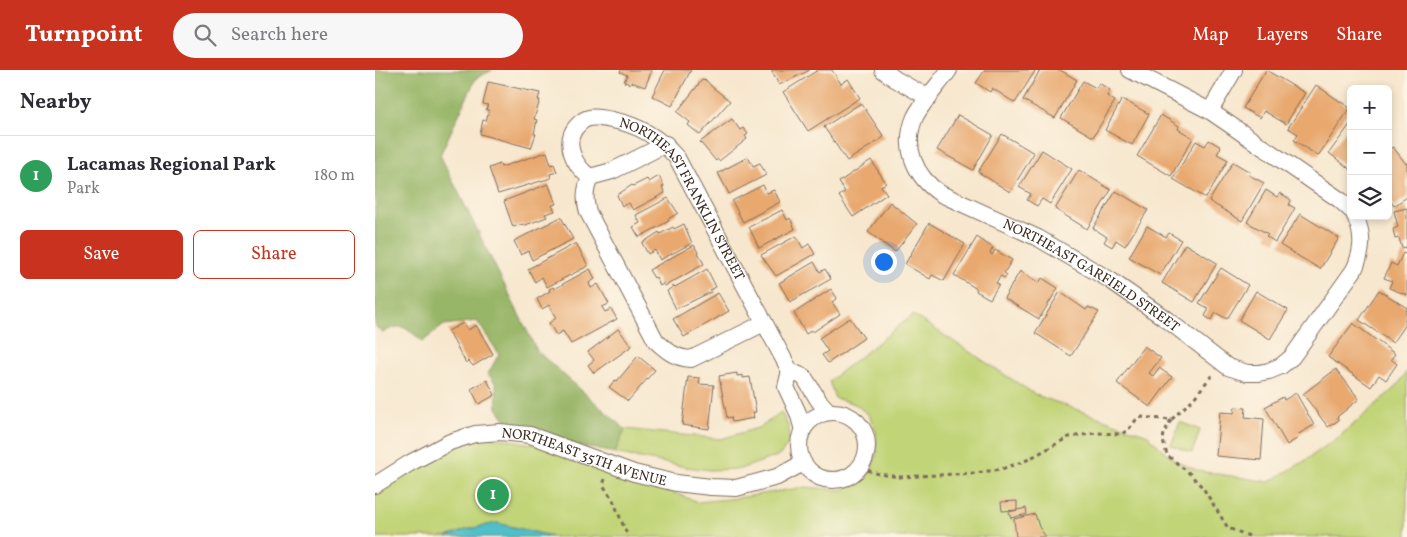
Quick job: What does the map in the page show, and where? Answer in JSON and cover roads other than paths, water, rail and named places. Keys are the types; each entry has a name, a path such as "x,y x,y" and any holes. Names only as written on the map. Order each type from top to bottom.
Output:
{"street":[{"path":"883,70 929,98 949,70"},
{"path":"1130,70 1210,111 1347,206"},
{"path":"1210,111 1234,70"},
{"name":"NORTHEAST GARFIELD STREET","path":"929,98 916,116 910,132 909,148 915,167 930,187 941,194 1018,228 1110,280 1166,319 1222,362 1236,370 1247,373 1269,371 1281,366 1292,357 1354,270 1361,249 1357,223"},
{"name":"NORTHEAST FRANKLIN STREET","path":"590,177 577,166 572,156 570,144 571,134 574,129 588,118 602,118 638,127 665,144 677,158 790,371 804,378 819,401 829,412"},
{"path":"665,144 612,171 590,177 585,193 588,212 656,341 672,355 682,359 691,359 764,323"},
{"name":"NORTHEAST FRANKLIN STREET","path":"790,371 786,387 798,413 803,430"},
{"path":"829,412 843,413 849,416 860,424 866,436 866,456 860,468 843,479 830,480 817,477 803,463 799,450 800,437 803,430 814,418 829,412"},
{"name":"NORTHEAST 35TH AVENUE","path":"375,485 410,463 450,442 475,434 500,432 530,435 633,473 677,484 736,488 777,477 803,463"}],"water":[{"path":"497,523 554,537 447,537 465,530"}],"place":[{"name":"Lacamas Regional Park","path":"493,495"}]}
